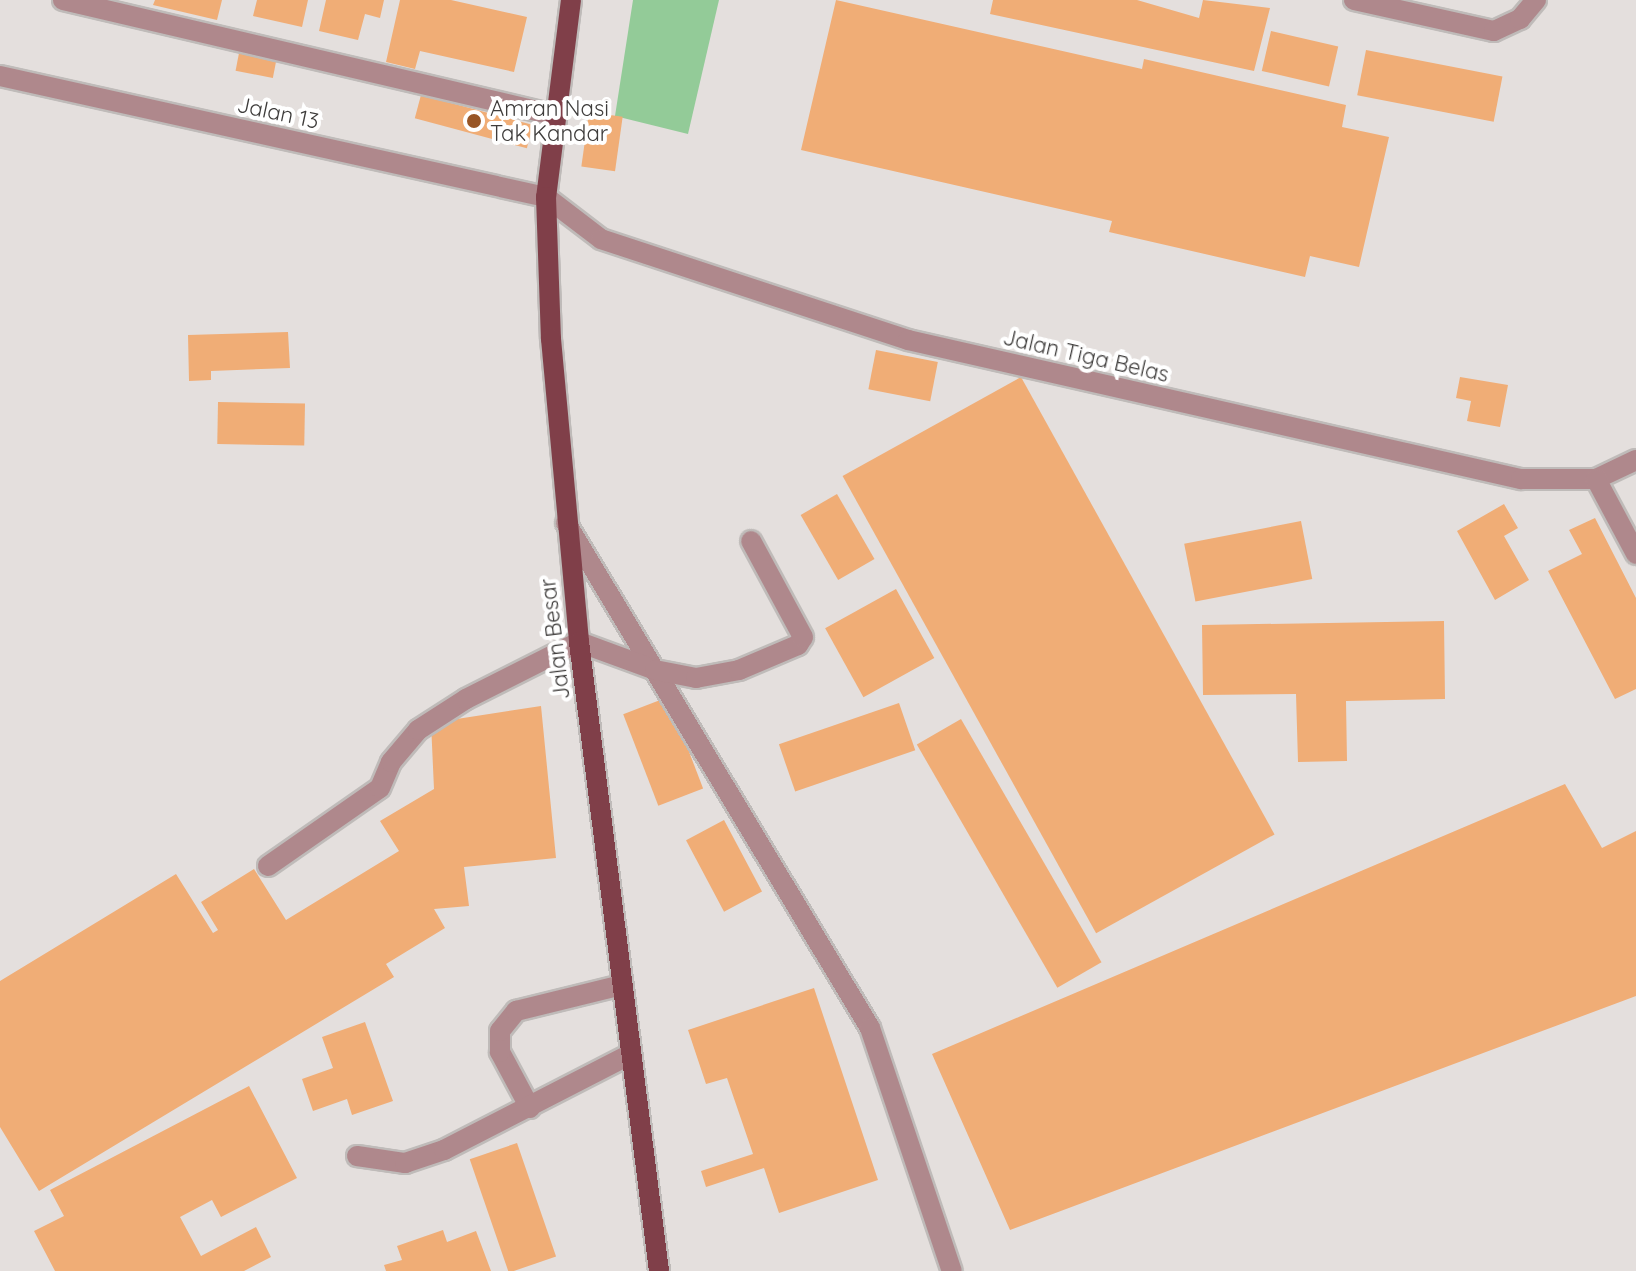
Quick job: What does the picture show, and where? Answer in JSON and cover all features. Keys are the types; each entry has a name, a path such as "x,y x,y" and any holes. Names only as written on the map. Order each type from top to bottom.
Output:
{"main road":[{"name":"Jalan Besar","path":"571,0 546,197 566,523 659,1271"}],"street":[{"path":"63,0 554,115"},
{"path":"1354,0 1494,31 1520,19 1536,0"},
{"name":"Jalan 13","path":"0,76 546,197"},
{"name":"Jalan Tiga Belas","path":"546,197 601,239 908,340 1521,479 1596,479 1636,460"},
{"path":"1596,479 1636,554"},
{"path":"566,523 870,1028 952,1271"},
{"path":"268,866 380,788 391,762 418,730 466,699 579,642 655,670 696,678 739,670 798,645 803,637 751,541"},
{"path":"530,1108 500,1052 500,1031 516,1011 622,985"},
{"path":"357,1156 405,1163 530,1108 631,1054"}],"green space":[{"path":"633,0 719,0 688,134 615,116"}],"building":[{"path":"155,0 222,0 217,20 153,5"},
{"path":"257,0 308,0 302,27 253,16"},
{"path":"326,0 384,0 380,18 365,14 358,40 319,31"},
{"path":"400,0 451,0 527,17 514,72 420,51 415,69 386,62"},
{"path":"836,0 1142,69 1144,59 1346,105 1342,127 1389,137 1359,267 1310,256 1305,277 1109,232 1112,221 801,150"},
{"path":"993,0 1137,0 1199,18 1203,0 1270,8 1254,71 990,14"},
{"path":"1271,31 1338,47 1329,86 1262,71"},
{"path":"1366,50 1502,77 1494,122 1357,95"},
{"path":"239,53 276,60 273,78 236,71"},
{"name":"Amran Nasi Tak Kandar","path":"421,95 533,125 527,148 415,118"},
{"path":"589,112 623,117 615,171 581,166"},
{"path":"288,332 290,368 211,371 211,380 189,381 188,335"},
{"path":"876,350 938,362 930,401 868,389"},
{"path":"1021,377 1275,834 1096,933 843,476"},
{"path":"1460,377 1508,385 1500,427 1467,421 1471,401 1456,398"},
{"path":"218,402 305,404 304,446 217,444"},
{"path":"837,494 874,559 838,580 801,515"},
{"path":"1504,504 1518,528 1504,536 1529,580 1495,600 1457,531"},
{"path":"1595,518 1636,598 1636,689 1615,699 1548,571 1582,554 1569,530"},
{"path":"1301,521 1312,579 1195,602 1184,544"},
{"path":"896,589 934,658 863,697 825,628"},
{"path":"1444,621 1445,699 1346,701 1347,761 1298,762 1296,694 1203,695 1202,625"},
{"path":"668,697 703,788 658,806 623,714"},
{"path":"899,703 915,750 795,792 779,744"},
{"path":"541,706 556,858 464,867 469,906 434,909 445,928 386,964 394,977 39,1191 0,1127 0,981 176,874 213,933 218,930 201,902 254,869 286,920 399,851 380,821 434,789 431,723"},
{"path":"961,719 1102,962 1057,988 917,744"},
{"path":"1565,784 1602,848 1636,831 1636,996 1010,1230 932,1054"},
{"path":"724,820 762,892 724,912 686,840"},
{"path":"814,988 878,1180 779,1213 764,1168 706,1187 701,1171 753,1154 727,1078 706,1084 688,1030"},
{"path":"365,1022 393,1101 352,1115 347,1099 313,1111 302,1079 333,1068 322,1037"},
{"path":"249,1086 297,1178 221,1217 212,1200 180,1217 201,1256 256,1227 271,1257 244,1271 55,1271 34,1231 64,1216 50,1190"},
{"path":"517,1143 556,1256 508,1271 470,1159"},
{"path":"443,1230 447,1242 476,1231 491,1271 386,1271 384,1265 402,1260 397,1246"}],"place":[{"name":"Amran Nasi Tak Kandar","path":"474,121"}]}
